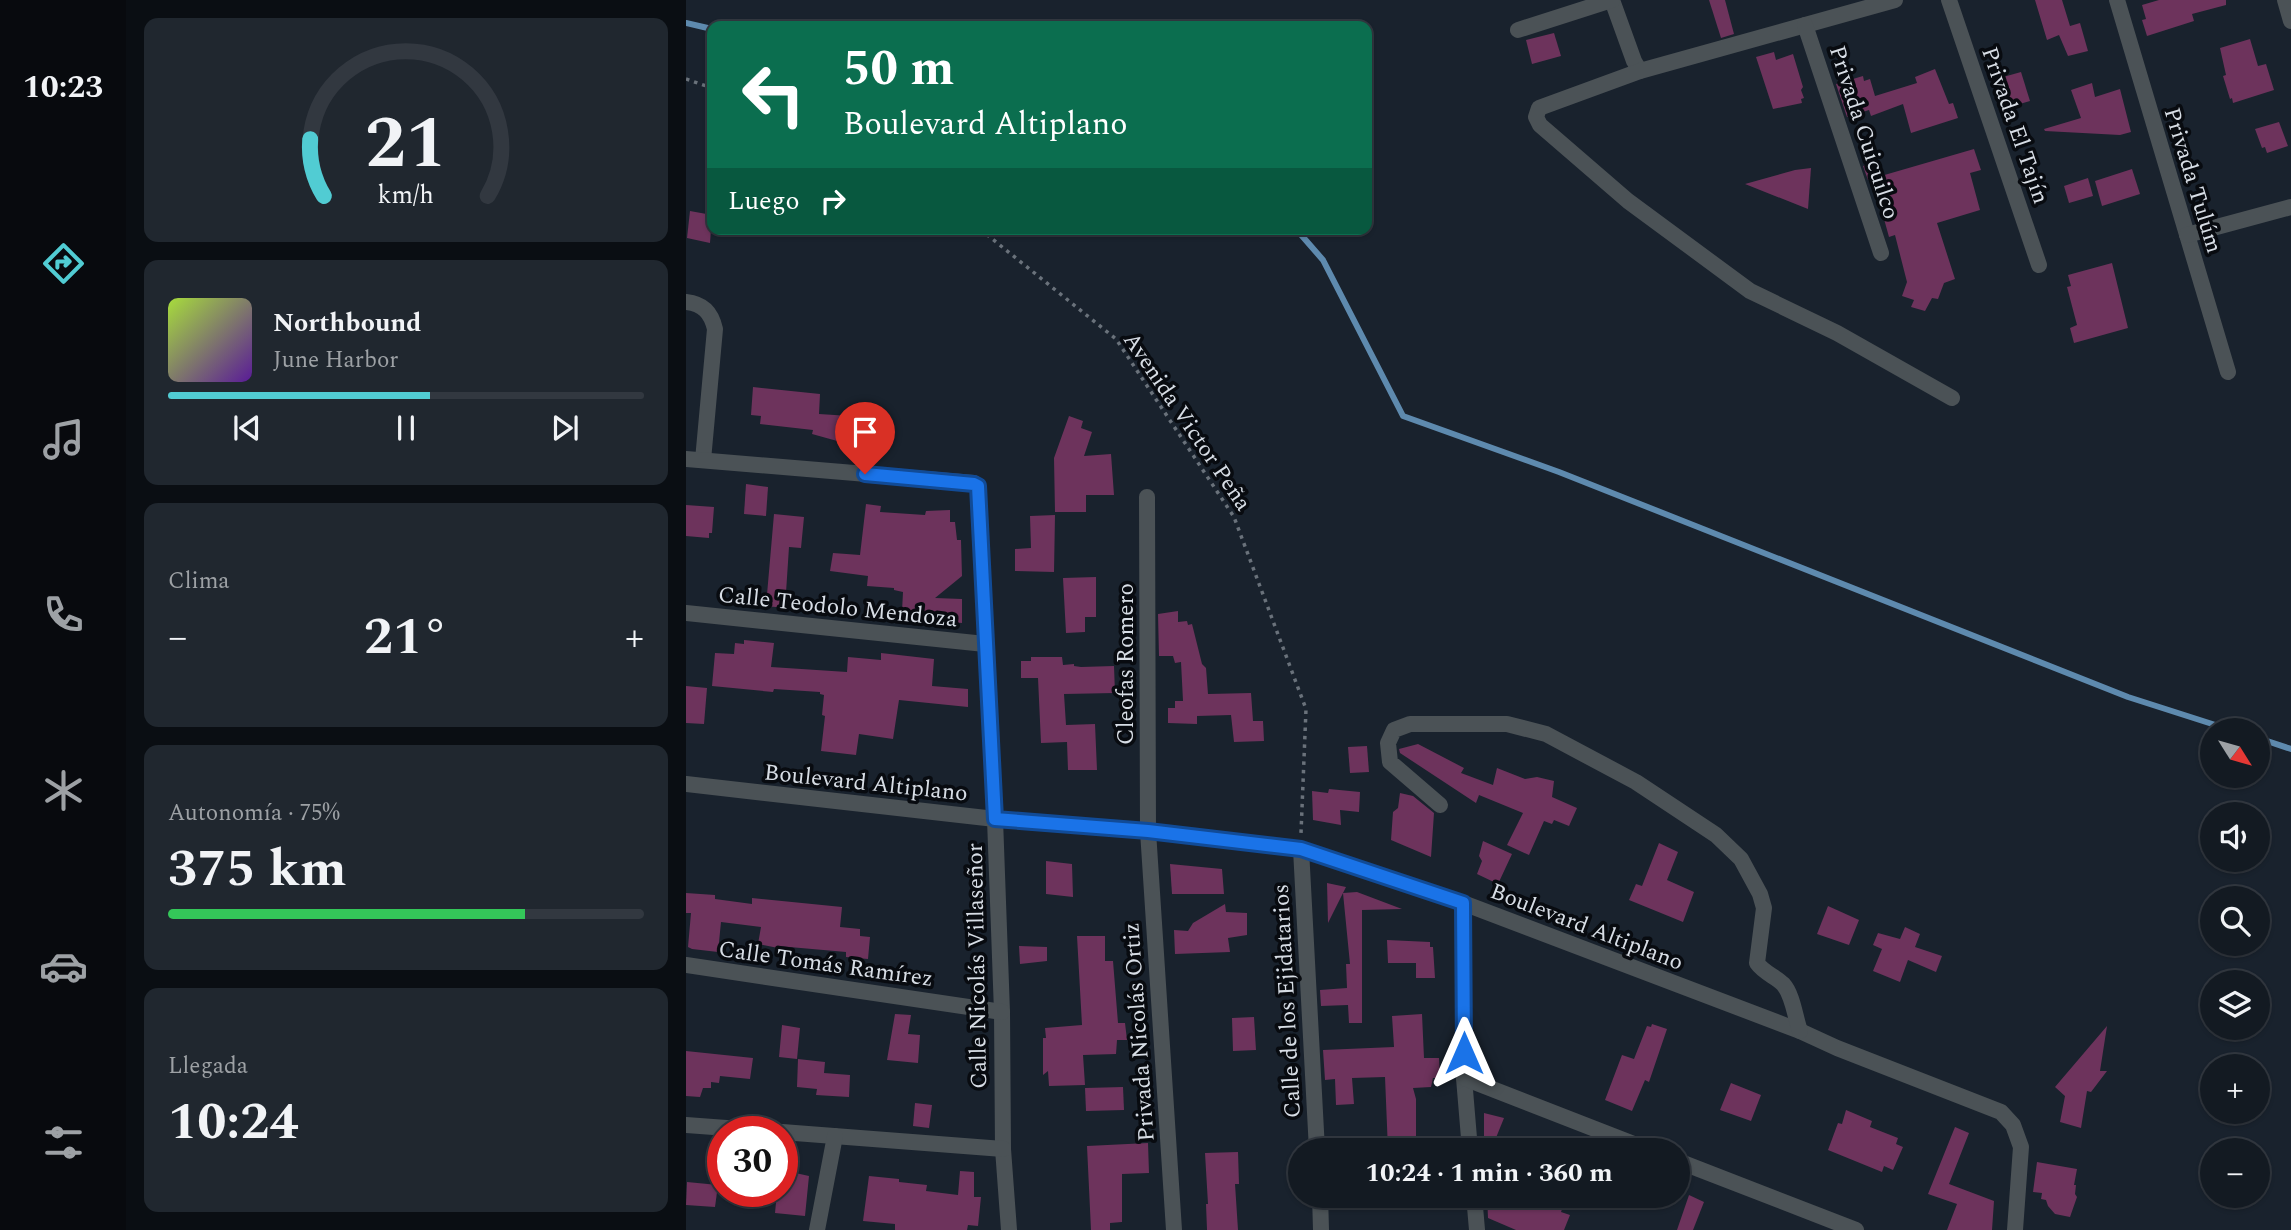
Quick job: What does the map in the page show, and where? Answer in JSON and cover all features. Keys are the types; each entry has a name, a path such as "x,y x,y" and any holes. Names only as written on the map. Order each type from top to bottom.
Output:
{"street":[{"path":"1518,30 1612,0 1640,71"},
{"path":"1895,0 1640,71 1539,108 1536,117 1540,125 1628,201 1750,291 1837,333 1952,398"},
{"name":"Privada El Tajín","path":"1949,0 2039,265"},
{"name":"Privada Tulúm","path":"2117,0 2228,372"},
{"path":"2285,0 2291,21"},
{"name":"Privada Cuicuilco","path":"1805,25 1881,253"},
{"path":"2187,235 2291,207"},
{"path":"686,302 705,308 715,329 703,460 686,458"},
{"name":"Calle Nicolás Villaseñor","path":"703,460 974,484 980,491 1002,1012 1003,1149 1009,1230"},
{"name":"Cleofas Romero","path":"1147,497 1148,831"},
{"name":"Calle Teodolo Mendoza","path":"686,613 985,644"},
{"path":"1440,805 1390,762 1388,743 1394,730 1410,724 1507,724 1546,734 1636,782 1716,835 1741,859 1760,894 1764,908 1757,963 1788,990 1800,1031"},
{"name":"Boulevard Altiplano","path":"686,785 1301,849 1463,903 1800,1031 2001,1112 2013,1125 2021,1147 2015,1230"},
{"name":"Privada Nicolás Ortiz","path":"1148,831 1174,1230"},
{"name":"Calle de los Ejidatarios","path":"1301,849 1316,1138"},
{"path":"1463,903 1464,1078 1469,1138"},
{"name":"Calle Tomás Ramírez","path":"686,965 1002,1012"},
{"path":"1464,1078 1618,1138"},
{"path":"686,1125 707,1127"},
{"path":"798,1133 1003,1149"},
{"path":"817,1230 835,1136"},
{"path":"1690,1166 1856,1230"},
{"path":"1320,1208 1321,1230"},
{"path":"1475,1208 1477,1230"}],"path":[{"path":"686,79 707,86"},
{"name":"Avenida Victor Peña","path":"987,235 1116,339 1234,517 1306,709 1301,849"}],"building":[{"path":"1709,0 1725,0 1734,34 1721,38"},
{"path":"2035,0 2062,0 2070,26 2080,23 2088,51 2068,56 2059,35 2047,40"},
{"path":"2159,0 2226,0 2226,5 2192,14 2194,21 2147,36 2142,20 2146,19 2142,5"},
{"path":"1554,33 1561,56 1532,64 1526,40"},
{"path":"2250,39 2258,66 2266,64 2274,90 2233,103 2223,76 2226,75 2220,48"},
{"path":"1774,52 1776,60 1793,54 1803,87 1802,103 1773,109 1756,57"},
{"path":"1935,69 1949,104 1953,103 1958,118 1911,133 1903,104 1871,116 1869,110 1847,117 1836,84 1863,76 1864,81 1870,79 1875,96 1917,83 1915,77"},
{"path":"2021,72 2030,101 2006,108 1996,79"},
{"path":"2092,83 2095,97 2120,89 2131,132 2120,135 2045,131 2044,129 2081,118 2071,90"},
{"path":"2279,122 2288,146 2267,153 2265,147 2262,148 2255,129"},
{"path":"1974,149 1981,170 1970,173 1980,210 1937,223 1955,279 1944,283 1938,299 1932,298 1925,311 1911,307 1914,300 1902,296 1907,282 1895,235 1889,237 1873,179 1876,178 1868,180 1863,166 1877,162 1881,176"},
{"path":"1811,168 1808,209 1745,184 1795,170"},
{"path":"2132,169 2140,194 2102,206 2095,181"},
{"path":"2088,178 2093,196 2069,203 2064,186"},
{"path":"690,211 707,214 707,235 711,235 710,243 687,238"},
{"path":"2112,263 2128,328 2074,343 2070,328 2077,325 2067,287 2071,286 2068,275"},
{"path":"753,387 820,394 819,414 850,416 848,444 812,434 813,430 760,424 761,416 751,415"},
{"path":"1069,416 1083,421 1081,428 1092,432 1084,456 1111,454 1114,495 1086,495 1086,512 1055,512 1054,458"},
{"path":"746,484 768,487 766,516 744,514"},
{"path":"866,504 881,506 880,512 925,515 926,511 950,510 950,522 955,522 957,540 961,540 962,576 935,598 962,599 962,623 915,619 916,613 902,611 903,592 894,588 867,586 868,576 830,571 833,553 860,555"},
{"path":"686,505 714,507 712,533 709,533 709,538 686,536"},
{"path":"774,514 804,517 801,548 789,547 785,608 766,606"},
{"path":"1055,515 1054,572 1015,571 1015,549 1031,548 1030,516"},
{"path":"1096,577 1096,617 1085,617 1085,632 1066,633 1063,578"},
{"path":"1178,611 1178,622 1187,621 1188,625 1192,624 1202,664 1206,668 1208,694 1251,693 1253,721 1263,721 1264,741 1234,742 1231,715 1197,716 1197,724 1168,723 1168,708 1175,708 1175,701 1183,701 1181,662 1175,663 1173,656 1159,656 1158,614"},
{"path":"744,640 774,643 771,667 847,672 848,657 881,660 881,653 934,659 932,686 968,689 968,707 899,700 893,739 859,734 856,755 821,751 825,716 822,715 824,695 820,692 774,689 773,692 712,686 715,653 734,654 735,643 744,644"},
{"path":"1031,657 1062,657 1063,665 1074,664 1081,667 1114,666 1115,693 1064,694 1066,725 1095,724 1097,770 1068,770 1067,742 1041,743 1038,678 1021,678 1021,661 1031,661"},
{"path":"686,686 707,688 704,724 686,723"},
{"path":"1418,744 1464,768 1461,773 1493,785 1497,768 1525,779 1537,777 1554,781 1552,797 1577,808 1569,826 1554,820 1552,824 1544,821 1529,855 1507,845 1523,813 1479,795 1476,803 1400,753 1399,749"},
{"path":"1367,746 1369,772 1350,773 1348,747"},
{"path":"1329,789 1360,792 1359,812 1340,810 1341,825 1313,820 1312,791 1328,793"},
{"path":"1400,793 1413,796 1434,813 1431,857 1391,840 1393,812 1398,808"},
{"path":"1483,841 1512,854 1498,884 1477,874 1482,861 1479,856"},
{"path":"1659,843 1678,852 1667,880 1694,892 1683,922 1629,900 1636,884 1642,886"},
{"path":"1046,861 1072,864 1073,897 1046,894"},
{"path":"1170,864 1222,869 1224,894 1172,894"},
{"path":"1327,883 1346,887 1328,923"},
{"path":"1357,892 1402,909 1362,910 1362,1023 1349,1023 1348,1005 1321,1006 1320,990 1347,988 1346,964 1350,964 1343,893"},
{"path":"686,893 715,895 715,899 752,904 752,898 842,907 840,927 860,929 860,936 870,937 868,959 846,957 846,952 778,948 758,944 761,927 721,922 718,952 692,949 688,947 691,913 686,913"},
{"path":"1225,904 1226,912 1247,913 1247,935 1228,938 1230,952 1175,954 1174,930 1188,931 1193,923"},
{"path":"1828,906 1859,920 1849,945 1817,934"},
{"path":"1905,927 1920,934 1915,947 1942,956 1936,972 1908,960 1900,982 1873,971 1882,949 1873,945 1878,933 1900,939"},
{"path":"1077,936 1105,936 1105,961 1113,961 1118,1023 1125,1023 1127,1040 1117,1040 1116,1054 1083,1055 1085,1085 1049,1086 1048,1071 1043,1075 1045,1028 1082,1025"},
{"path":"1387,940 1430,942 1430,947 1433,947 1435,978 1416,978 1416,963 1388,963"},
{"path":"1019,946 1047,947 1047,961 1020,964"},
{"path":"895,1014 911,1015 908,1034 920,1035 918,1063 887,1060"},
{"path":"1422,1014 1424,1058 1439,1058 1440,1078 1433,1078 1431,1087 1413,1088 1416,1099 1416,1138 1388,1138 1385,1077 1352,1078 1354,1104 1336,1105 1335,1079 1325,1080 1323,1050 1394,1047 1392,1016"},
{"path":"1254,1017 1256,1050 1233,1051 1232,1018"},
{"path":"1652,1024 1667,1029 1649,1082 1645,1080 1632,1111 1605,1100 1622,1055 1634,1059 1647,1026 1651,1027"},
{"path":"782,1025 800,1028 797,1059 779,1057"},
{"path":"2107,1026 2100,1071 2107,1071 2091,1092 2087,1091 2081,1128 2060,1122 2065,1096 2055,1087"},
{"path":"686,1051 753,1058 750,1079 720,1076 719,1083 711,1082 711,1088 703,1088 700,1097 686,1096"},
{"path":"798,1059 825,1062 824,1073 850,1075 849,1097 816,1095 817,1089 797,1087"},
{"path":"1731,1083 1761,1095 1751,1121 1720,1110"},
{"path":"1123,1087 1124,1110 1086,1111 1085,1088"},
{"path":"915,1103 932,1105 929,1128 913,1126"},
{"path":"1846,1110 1872,1121 1870,1127 1898,1138 1896,1144 1903,1147 1893,1170 1884,1166 1882,1172 1828,1150"},
{"path":"1484,1113 1504,1118 1496,1138 1484,1138"},
{"path":"1955,1127 1969,1133 1949,1184 1994,1201 1992,1230 1947,1230 1957,1204 1928,1194"},
{"path":"1148,1143 1149,1173 1122,1174 1122,1222 1110,1223 1110,1230 1091,1230 1087,1146"},
{"path":"1238,1152 1239,1184 1235,1184 1238,1230 1207,1230 1205,1153"},
{"path":"2037,1162 2077,1169 2074,1185 2077,1197 2070,1217 2055,1214 2046,1200 2041,1199 2042,1193 2033,1192"},
{"path":"960,1171 974,1172 974,1197 981,1197 978,1226 968,1225 967,1230 895,1230 895,1224 863,1221 869,1176 899,1179 899,1182 927,1185 926,1191 958,1195"},
{"path":"798,1174 809,1176 805,1216 775,1213 776,1207 798,1207"},
{"path":"687,1182 707,1184 707,1206 686,1205"},
{"path":"1690,1195 1704,1202 1693,1230 1677,1230 1685,1208 1690,1208"},
{"path":"1488,1208 1562,1208 1561,1212 1570,1215 1564,1230 1516,1230 1488,1218"}],"waterway":[{"path":"686,23 707,28"},
{"path":"1301,235 1323,260 1403,416 1559,472 2128,697 2200,720"},
{"path":"2270,742 2291,749"}],"route":[{"path":"865,474 974,484 980,491 995,819 1148,831 1301,849 1463,903 1464,1053"}]}
